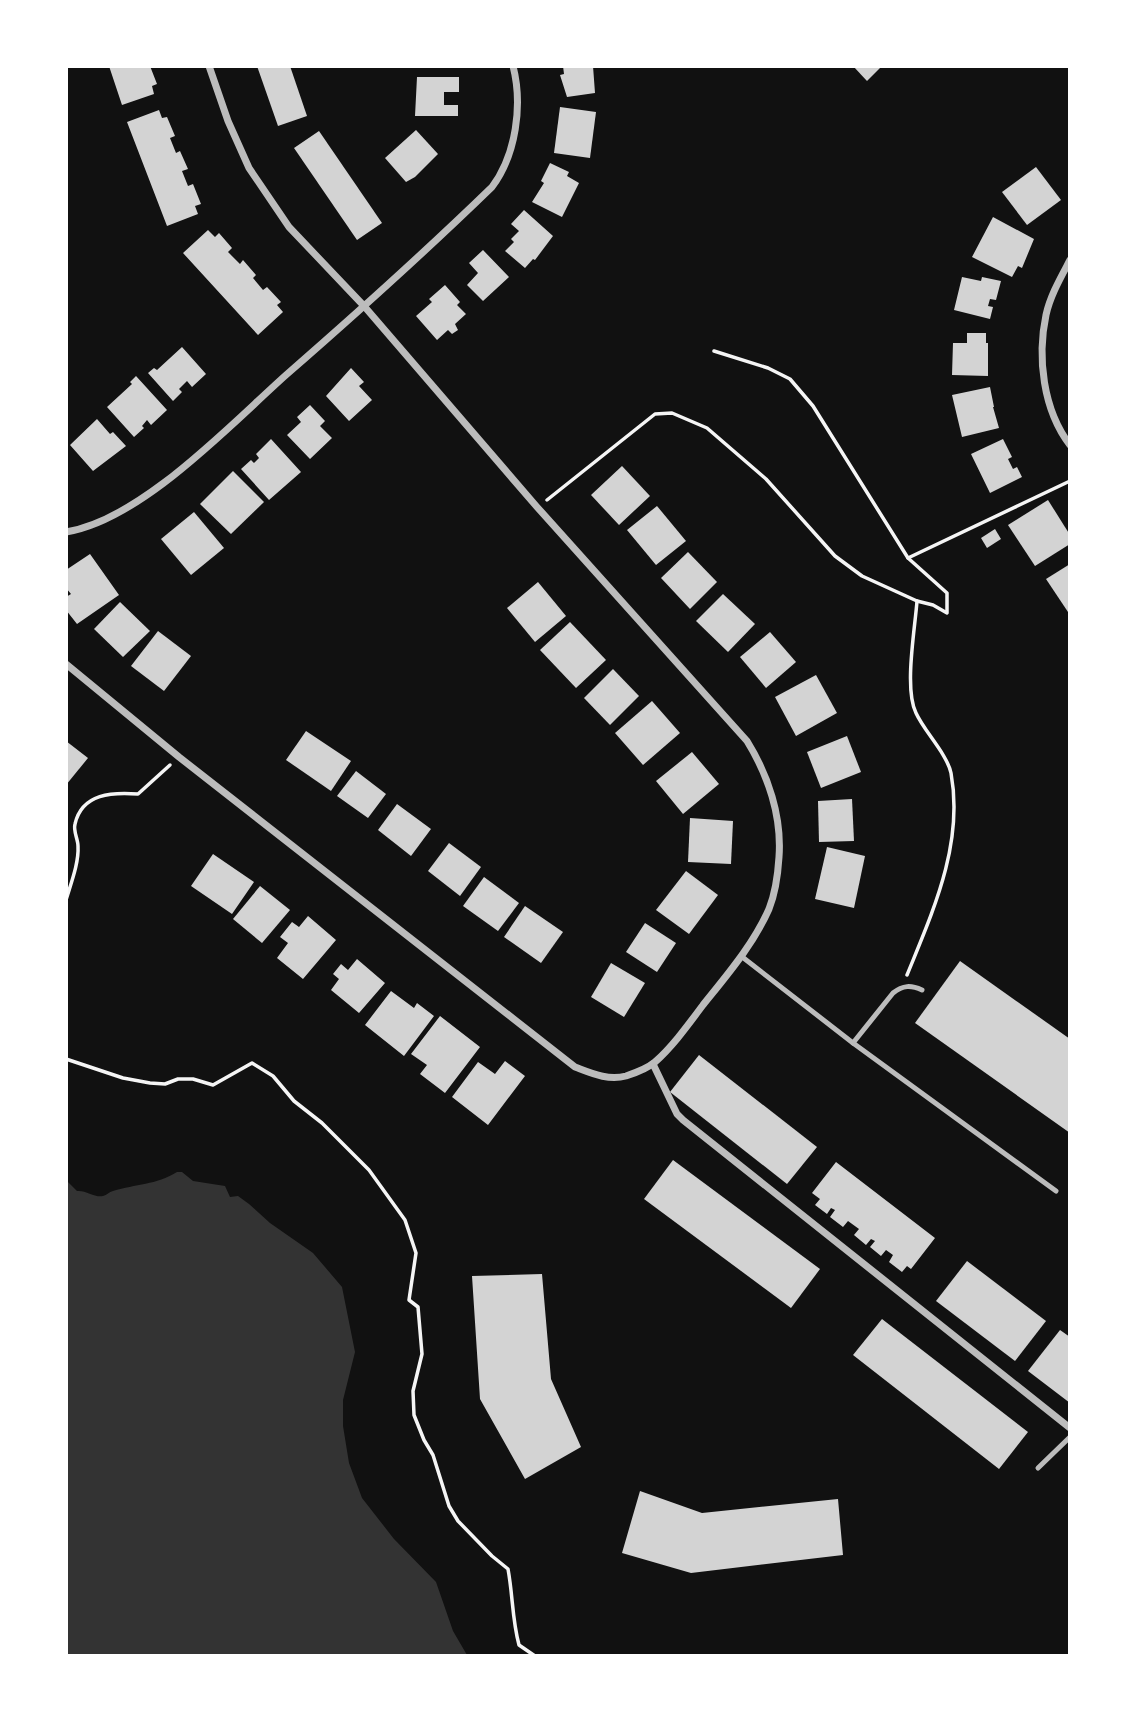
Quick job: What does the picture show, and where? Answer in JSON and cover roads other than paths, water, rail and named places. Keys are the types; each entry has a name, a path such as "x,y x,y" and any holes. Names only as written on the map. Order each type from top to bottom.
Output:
{"street":[{"path":"66,664 179,757 575,1067 600,1076 626,1076 653,1064 676,1040 741,956 758,931 770,906 779,857 778,834 769,785 760,762 731,721 537,508 364,306 289,227 248,168 209,66"},
{"path":"66,532 108,517 144,496 192,459 467,211 499,177 515,134 517,105 513,66"},
{"path":"1069,260 1046,314 1043,344 1044,379 1051,408 1069,445"},
{"path":"653,1064 677,1114 683,1120 1069,1428"}],"lane":[{"path":"741,956 853,1043 1056,1191"},
{"path":"853,1043 885,1002 902,987 922,990"},
{"path":"1038,1468 1069,1437"}]}
